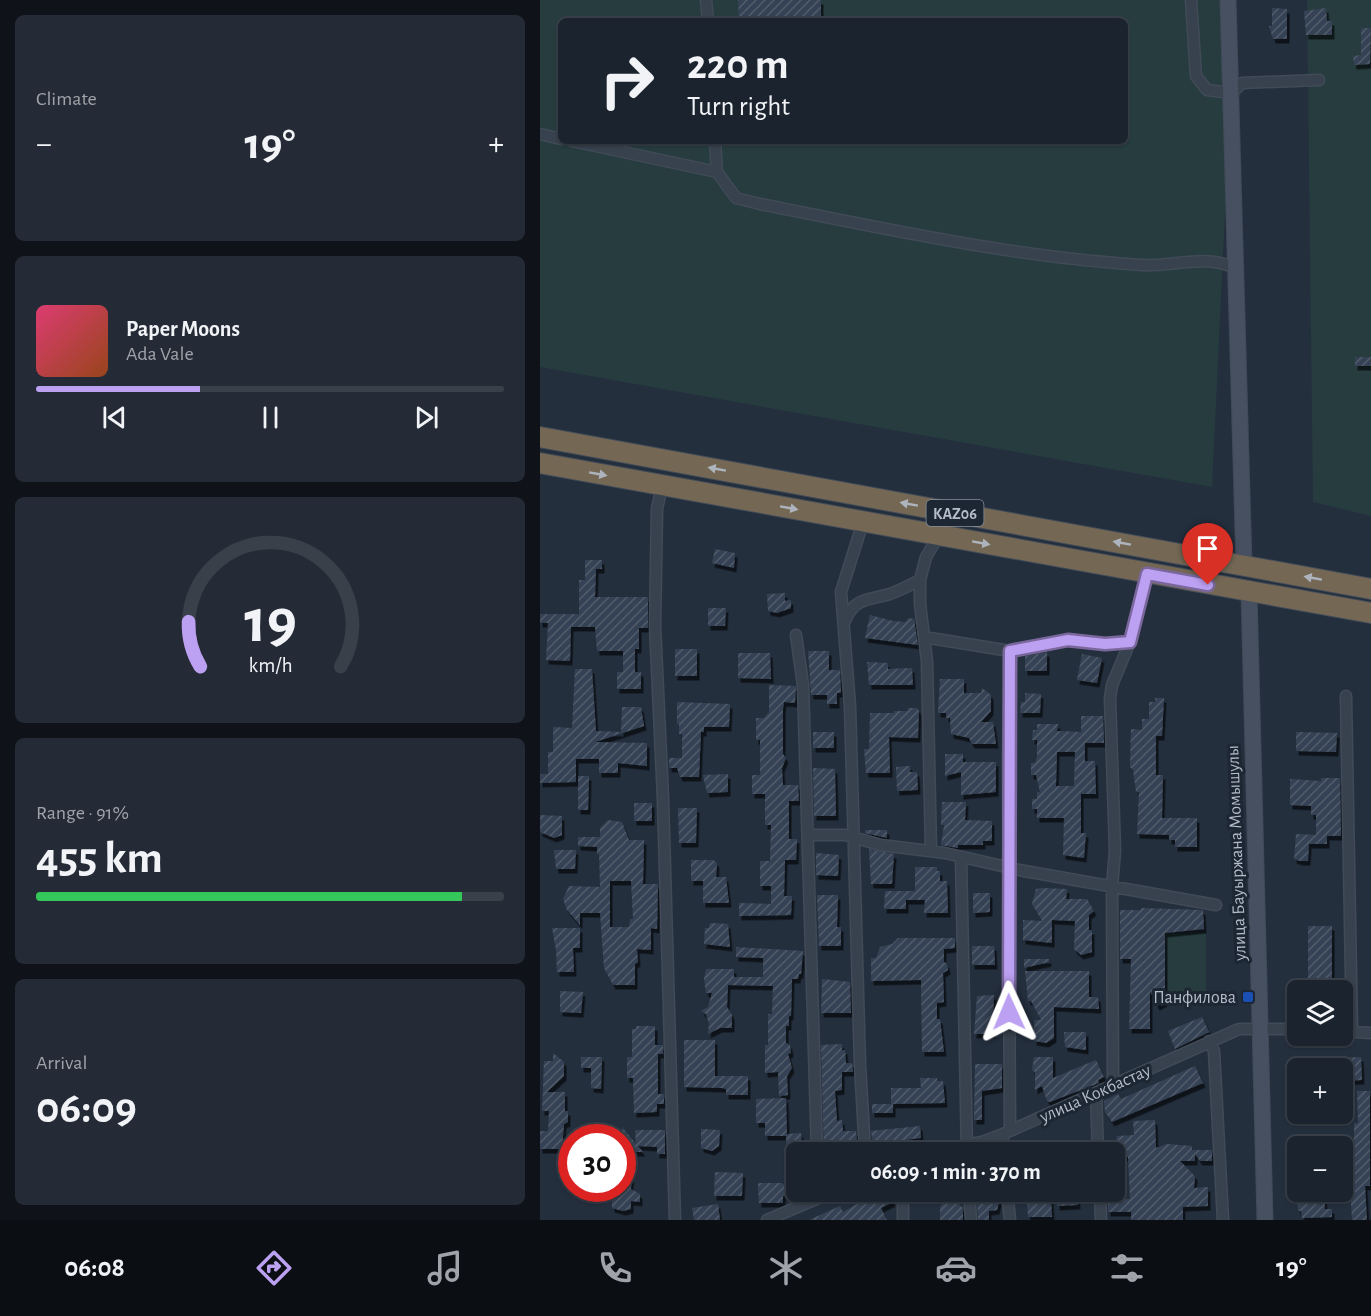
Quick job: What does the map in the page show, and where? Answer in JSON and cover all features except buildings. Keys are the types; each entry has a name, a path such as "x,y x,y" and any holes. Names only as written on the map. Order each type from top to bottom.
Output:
{"highway":[{"name":"KАZ06","path":"540,436 1371,588"},
{"name":"KАZ06","path":"541,468 662,486 1371,614"}],"street":[{"path":"706,0 708,18"},
{"path":"1191,0 1196,76 1207,90 1232,93"},
{"path":"1228,0 1244,565"},
{"path":"1232,93 1242,83 1319,80"},
{"path":"540,134 558,138"},
{"path":"586,144 717,172"},
{"path":"715,144 717,172 732,195 741,201 1078,260 1150,266 1205,261 1226,264 1236,269"},
{"path":"662,486 657,509 655,626 663,800 675,1220"},
{"path":"863,522 841,592 850,706 865,1142"},
{"path":"931,851 928,701 920,580 926,557 939,535"},
{"path":"1113,1085 1112,886 1115,851 1110,698 1112,685 1130,642 1147,574"},
{"path":"844,624 851,607 859,601 892,593 920,580"},
{"name":"улица Бауыржана Момышулы","path":"1249,592 1250,734 1265,1220"},
{"path":"796,635 803,685 817,1142"},
{"path":"924,637 1010,651 1068,640 1105,644 1130,642"},
{"path":"1006,1142 1010,868 1010,651"},
{"path":"1346,696 1347,980"},
{"path":"808,830 811,835 853,837 881,845 931,851 1010,868 1216,905"},
{"path":"961,857 967,1142"},
{"name":"улица Кокбастау","path":"984,1142 1239,1029 1287,1029"},
{"path":"1353,1032 1371,1033"},
{"path":"1209,1041 1214,1051 1223,1220"},
{"path":"1096,1093 1098,1142"},
{"path":"767,1220 805,1202"},
{"path":"903,1202 903,1220"},
{"path":"970,1202 971,1220"},
{"path":"1008,1202 1010,1220"},
{"path":"1100,1202 1101,1220"}],"green space":[{"path":"540,0 1223,0 1231,87 1212,487 540,367"},
{"path":"1307,0 1371,0 1371,516 1313,502"},
{"path":"1206,933 1206,1006 1167,1006 1166,934"}],"place":[{"name":"Панфилова","path":"1248,997"}],"route":[{"path":"1009,1012 1010,651 1054,641 1068,640 1105,644 1130,642 1147,574 1208,585"}]}
